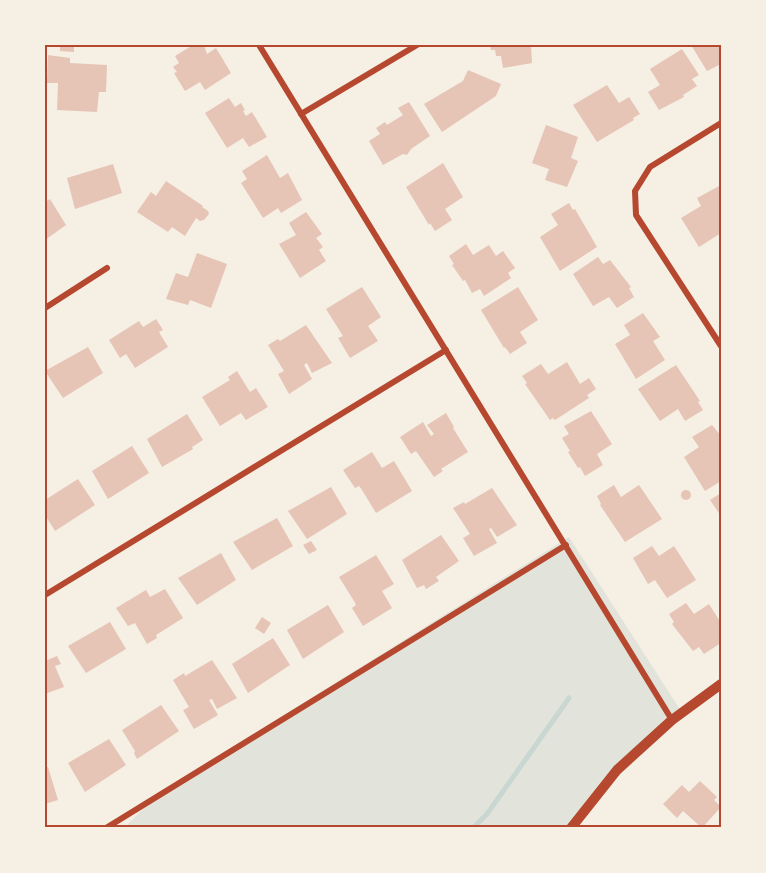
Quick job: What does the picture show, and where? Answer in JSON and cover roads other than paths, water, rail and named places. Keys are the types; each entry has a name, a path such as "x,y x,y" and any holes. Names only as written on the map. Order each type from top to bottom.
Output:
{"street":[{"path":"259,45 672,720"},
{"path":"301,114 417,45"},
{"path":"721,123 650,167 635,190 636,215 721,346"},
{"path":"45,308 107,268"},
{"path":"45,595 446,350"},
{"path":"106,828 566,545"},
{"path":"571,828 617,770 672,720 721,684"}],"waterway":[{"path":"473,828 487,814 569,698"}]}
